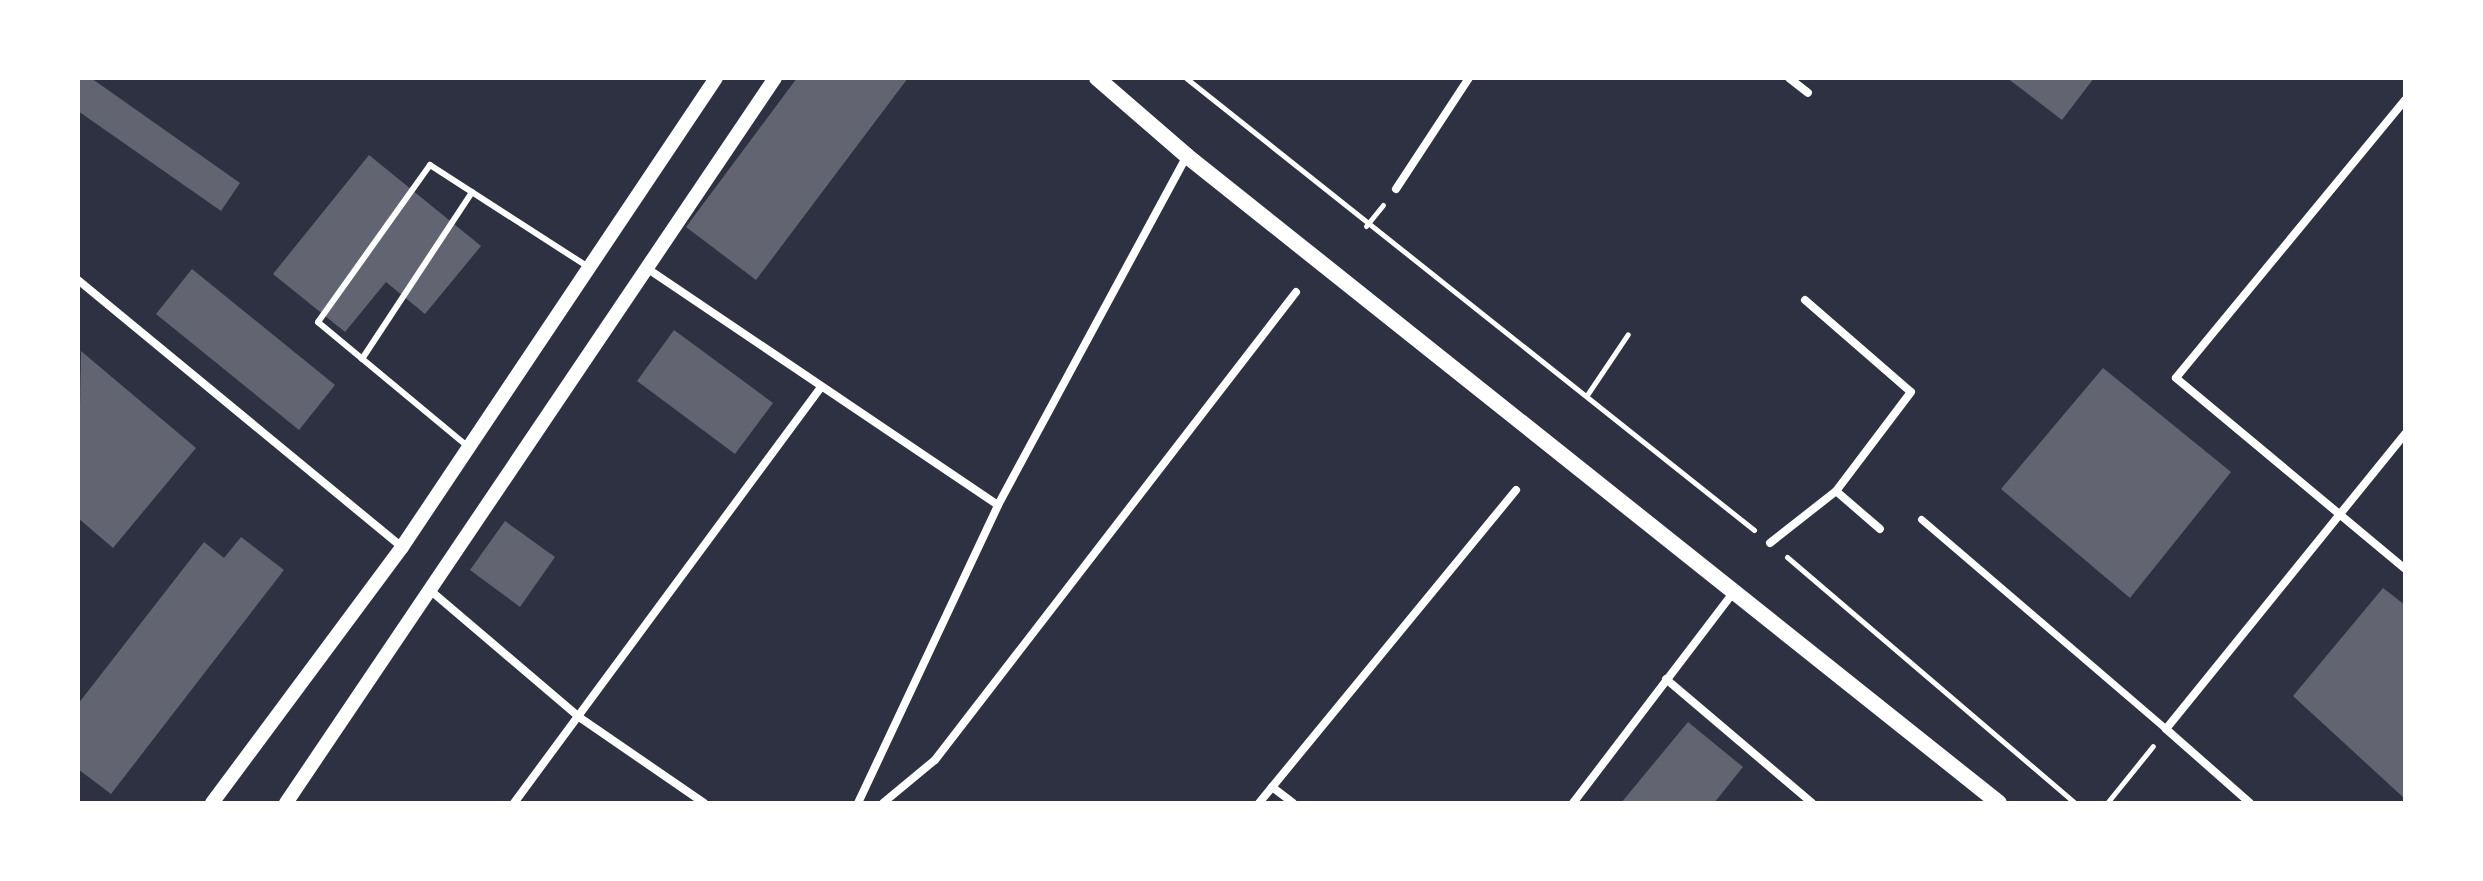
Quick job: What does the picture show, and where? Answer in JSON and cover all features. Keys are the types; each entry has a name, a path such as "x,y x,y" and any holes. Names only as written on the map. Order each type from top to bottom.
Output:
{"main road":[{"path":"1097,78 1187,156 1999,803"}],"street":[{"path":"212,803 402,547 466,445 591,269 716,78"},
{"path":"286,803 775,78"},
{"path":"1396,189 1469,78"},
{"path":"1789,78 1808,93"},
{"path":"2405,100 2176,378 2405,569"},
{"path":"858,803 998,505 1187,156"},
{"path":"648,269 998,505"},
{"path":"78,280 402,547"},
{"path":"883,803 935,760 1296,292"},
{"path":"1770,543 1836,491 1911,392 1805,300"},
{"path":"514,803 821,387"},
{"path":"2166,729 2405,434"},
{"path":"1259,803 1516,490"},
{"path":"1836,491 1880,529"},
{"path":"1921,519 2250,803"},
{"path":"431,591 579,717 704,803"},
{"path":"1573,803 1734,592"},
{"path":"1666,679 1812,803"},
{"path":"1272,787 1293,803"}],"lane":[{"path":"466,445 318,322 430,165 591,269"},
{"path":"362,359 472,192"}],"path":[{"path":"1186,78 1366,226 1587,395 1770,543 2075,803"},
{"path":"1587,395 1628,334"},
{"path":"2107,803 2166,729"}],"building":[{"path":"78,78 91,78 240,183 221,211 78,111"},
{"path":"797,78 908,78 756,280 686,227"},
{"path":"2007,78 2094,78 2062,120"},
{"path":"369,155 481,246 425,314 386,282 345,332 273,274"},
{"path":"192,269 335,385 299,430 156,314"},
{"path":"674,330 773,403 735,454 637,381"},
{"path":"81,351 196,448 113,548 78,518"},
{"path":"2103,368 2231,472 2130,598 2001,489"},
{"path":"505,521 555,557 520,607 470,570"},
{"path":"241,537 284,570 111,794 78,769 78,704 204,542 224,558"},
{"path":"2383,588 2405,605 2405,799 2293,696"},
{"path":"1688,722 1743,767 1714,803 1621,803"}]}
